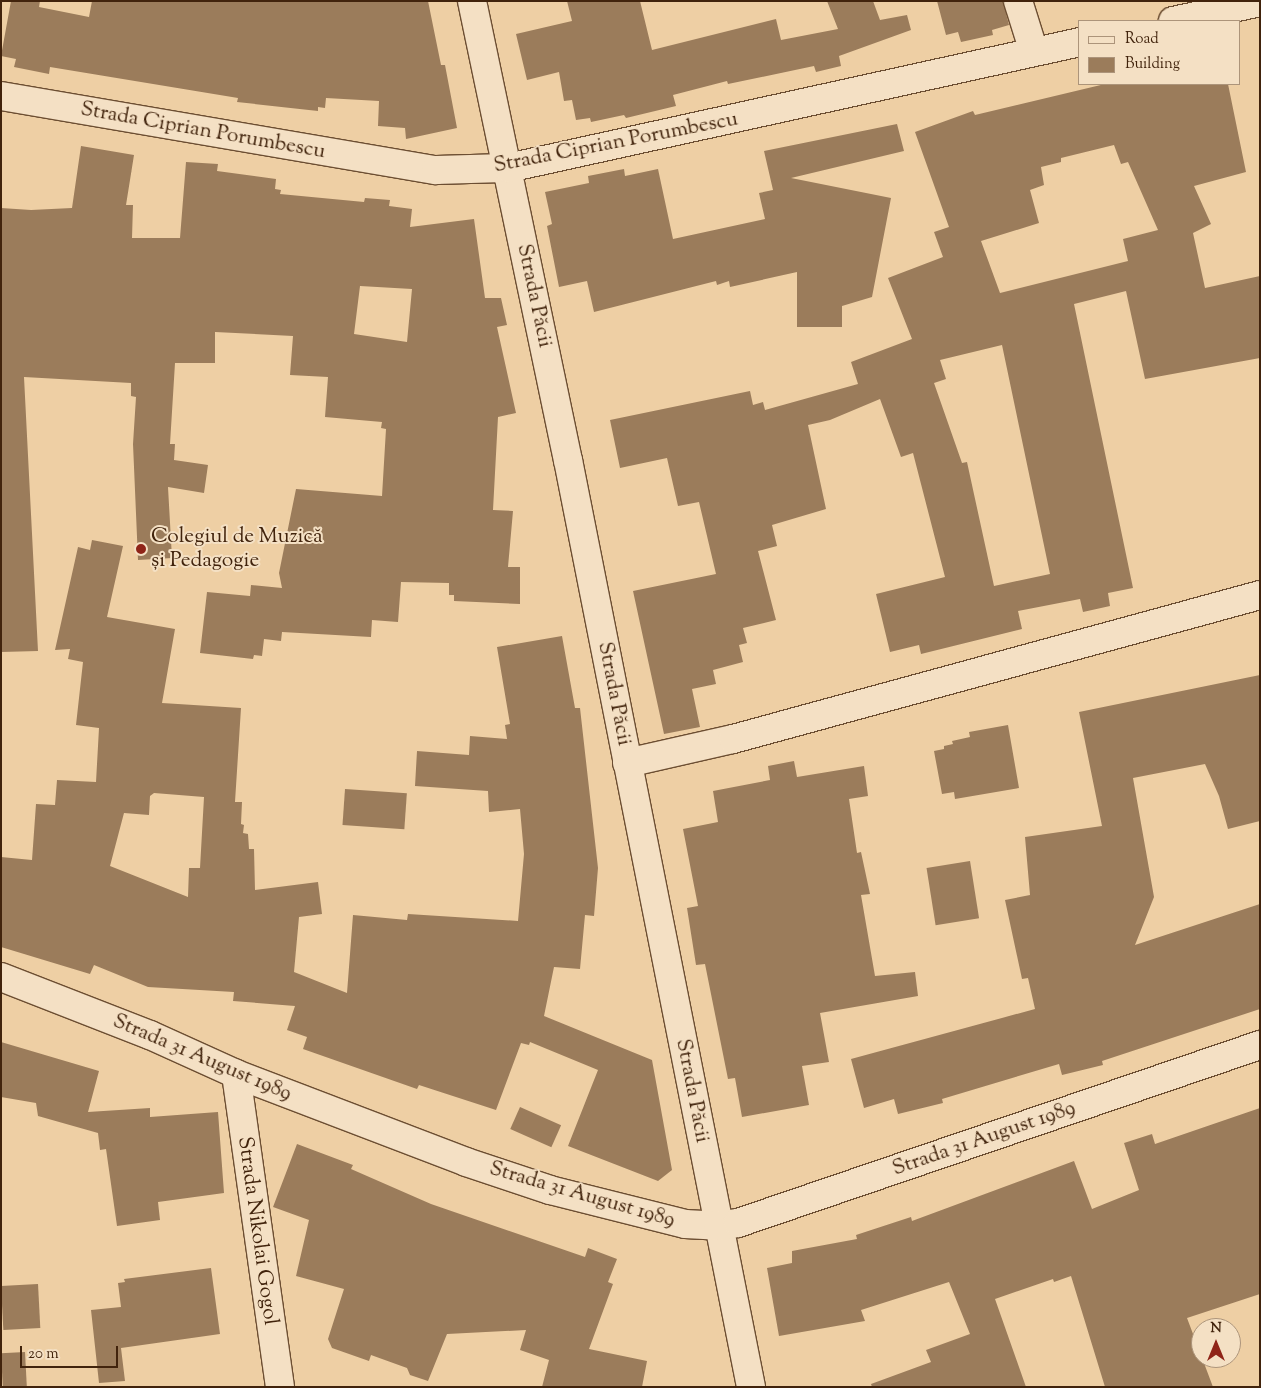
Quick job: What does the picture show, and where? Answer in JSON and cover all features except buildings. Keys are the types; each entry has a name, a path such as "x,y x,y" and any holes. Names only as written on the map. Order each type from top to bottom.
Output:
{"street":[{"name":"Strada Păcii","path":"472,1 508,168 751,1387"},
{"path":"1018,1 1034,52"},
{"path":"1178,20 1260,2"},
{"name":"Strada Ciprian Porumbescu","path":"1,96 436,170 508,168 1078,42"},
{"path":"627,764 733,740 1260,595"},
{"name":"Strada 31 August 1989","path":"1,977 150,1035 236,1074 550,1190 656,1219 718,1226 738,1223 1260,1045"},
{"name":"Strada Nikolai Gogol","path":"236,1074 280,1387"}],"place":[{"name":"Colegiul de Muzică şi Pedagogie","path":"141,549"}]}
